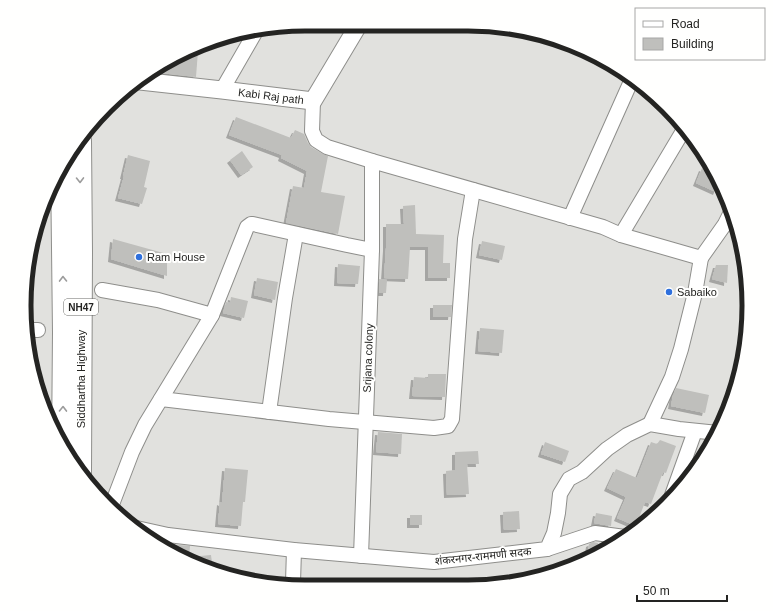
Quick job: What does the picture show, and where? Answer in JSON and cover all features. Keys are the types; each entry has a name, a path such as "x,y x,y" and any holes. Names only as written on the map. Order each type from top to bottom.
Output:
{"highway":[{"name":"Siddhartha Highway","path":"80,149 80,462"},
{"name":"Siddhartha Highway","path":"62,178 64,324 63,434"}],"street":[{"name":"Kabi Raj path","path":"147,82 313,101 355,31"},
{"path":"222,90 253,36"},
{"path":"570,218 630,84"},
{"path":"313,101 312,131 316,140 327,147 602,227 621,235 700,258"},
{"path":"621,235 681,134"},
{"name":"Srijana colony","path":"361,556 372,250 372,161"},
{"path":"161,399 366,422 434,428 448,426 452,419 465,239 473,190"},
{"path":"711,432 679,430 650,424 672,377 681,349 695,293 700,258 728,219"},
{"path":"112,501 132,452 145,425 212,315 247,227 254,224 372,250"},
{"path":"269,412 285,298 296,234"},
{"path":"102,290 158,300 212,315"},
{"name":"शंकरनगर-राममणी सदक","path":"148,531 168,535 294,550 434,562 547,549 554,533 560,494 569,479 582,472 607,448 627,435 650,424"},
{"path":"676,483 695,431"},
{"path":"547,549 595,533 617,536"},
{"path":"293,579 294,550"}],"building":[{"path":"198,53 196,77 160,73"},
{"path":"236,117 291,138 295,130 304,134 311,147 328,156 321,192 345,196 338,234 286,223 293,186 304,188 307,171 281,158 282,155 229,135"},
{"path":"242,151 253,167 241,175 230,160"},
{"path":"128,155 150,161 144,187 147,188 142,204 118,198"},
{"path":"702,168 706,169 717,190 716,192 696,183"},
{"path":"415,205 416,234 444,235 443,263 450,263 450,278 428,278 428,247 410,247 408,279 384,278 386,224 404,224 403,206"},
{"name":"Ram House","path":"113,239 167,254 167,276 111,259"},
{"path":"482,241 505,246 502,260 479,255"},
{"path":"338,264 360,266 358,284 337,283"},
{"path":"716,265 728,265 727,283 712,279"},
{"path":"257,278 278,282 275,300 254,295"},
{"path":"379,279 387,280 386,293 379,293"},
{"path":"231,297 248,301 244,318 223,313 226,302 230,303"},
{"path":"433,305 452,305 451,317 433,317"},
{"path":"480,328 504,330 502,353 478,351"},
{"path":"428,374 446,374 445,397 412,396 414,377 428,378"},
{"path":"676,388 709,395 705,413 671,406"},
{"path":"378,432 402,434 401,454 376,452"},
{"path":"660,440 676,446 666,473 663,472 651,504 645,502 638,520 633,525 617,518 626,497 607,488 616,469 637,478 651,442 657,444"},
{"path":"545,442 569,451 565,462 541,454"},
{"path":"478,451 479,464 467,464 469,494 447,495 446,471 455,470 455,452"},
{"path":"225,468 248,470 241,526 218,524 220,502 222,503"},
{"path":"519,511 520,529 504,530 503,512"},
{"path":"596,513 612,516 611,526 594,523"},
{"path":"410,515 422,515 422,525 410,525"},
{"path":"593,542 598,543 597,547 588,553 589,544"},
{"path":"170,544 190,546 189,554"},
{"path":"211,555 212,563 194,557"}],"place":[{"name":"Ram House","path":"139,257"},
{"name":"Sabaiko","path":"669,292"}]}
